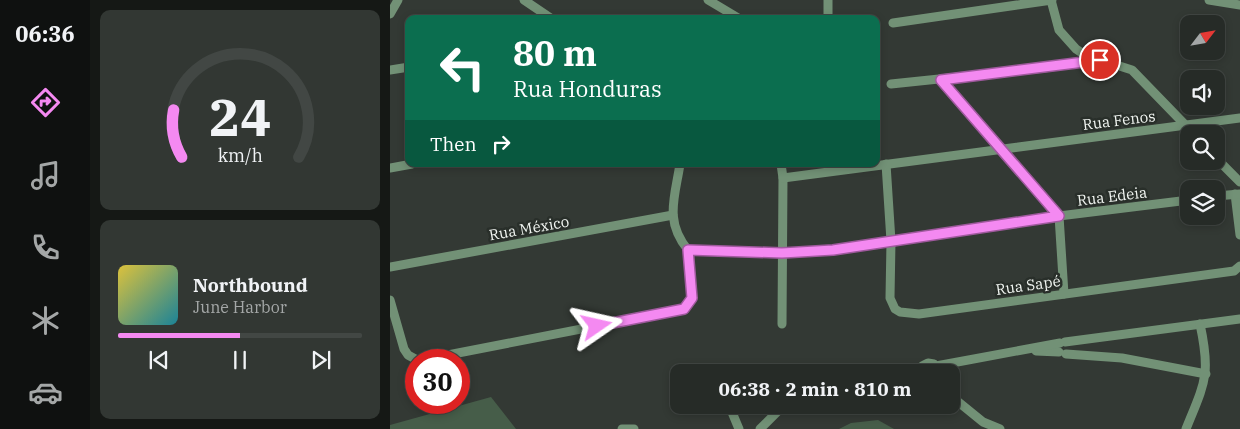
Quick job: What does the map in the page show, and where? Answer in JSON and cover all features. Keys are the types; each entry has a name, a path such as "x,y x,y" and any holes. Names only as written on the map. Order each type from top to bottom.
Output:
{"street":[{"path":"390,14 398,0"},
{"path":"524,0 546,15"},
{"path":"708,0 733,15"},
{"path":"828,0 828,15"},
{"path":"894,23 1052,0 1054,18 1066,40 1085,56 1132,70 1187,125"},
{"path":"1209,0 1240,5"},
{"path":"892,84 941,80 1100,60"},
{"path":"390,70 405,68"},
{"path":"941,80 1059,216 1064,294"},
{"name":"Rua Fenos","path":"1187,125 1240,118"},
{"name":"Rua Fenos","path":"880,165 1180,126"},
{"name":"Rua Sapé","path":"886,164 891,241 890,298 895,309 900,312 919,314 1237,269"},
{"path":"390,168 405,165"},
{"path":"470,351 684,309 692,298 688,250 678,237 673,215 680,167"},
{"path":"781,167 783,178 782,324"},
{"name":"Rua Fenos","path":"783,178 864,167"},
{"path":"1225,167 1240,182"},
{"path":"1225,195 1238,194 1240,235"},
{"name":"Rua Edeia","path":"688,250 782,253 833,250 1059,216 1180,201"},
{"name":"Rua México","path":"390,267 673,215"},
{"path":"390,300 405,350"},
{"path":"958,364 1018,350 1063,348 1200,324 1240,319"},
{"path":"1186,429 1206,374 1206,355 1200,324"},
{"path":"1063,348 1206,374"},
{"path":"960,403 983,422 1000,429"},
{"path":"732,414 739,429"},
{"path":"760,429 775,414"},
{"path":"622,429 634,429"}],"green space":[{"path":"491,397 516,429 390,429 390,425 430,414 470,414 470,403"},
{"path":"878,420 894,429 839,429 851,423"}],"route":[{"path":"597,326 684,309 692,298 688,250 782,253 833,250 1059,216 941,80 1100,60"}]}
